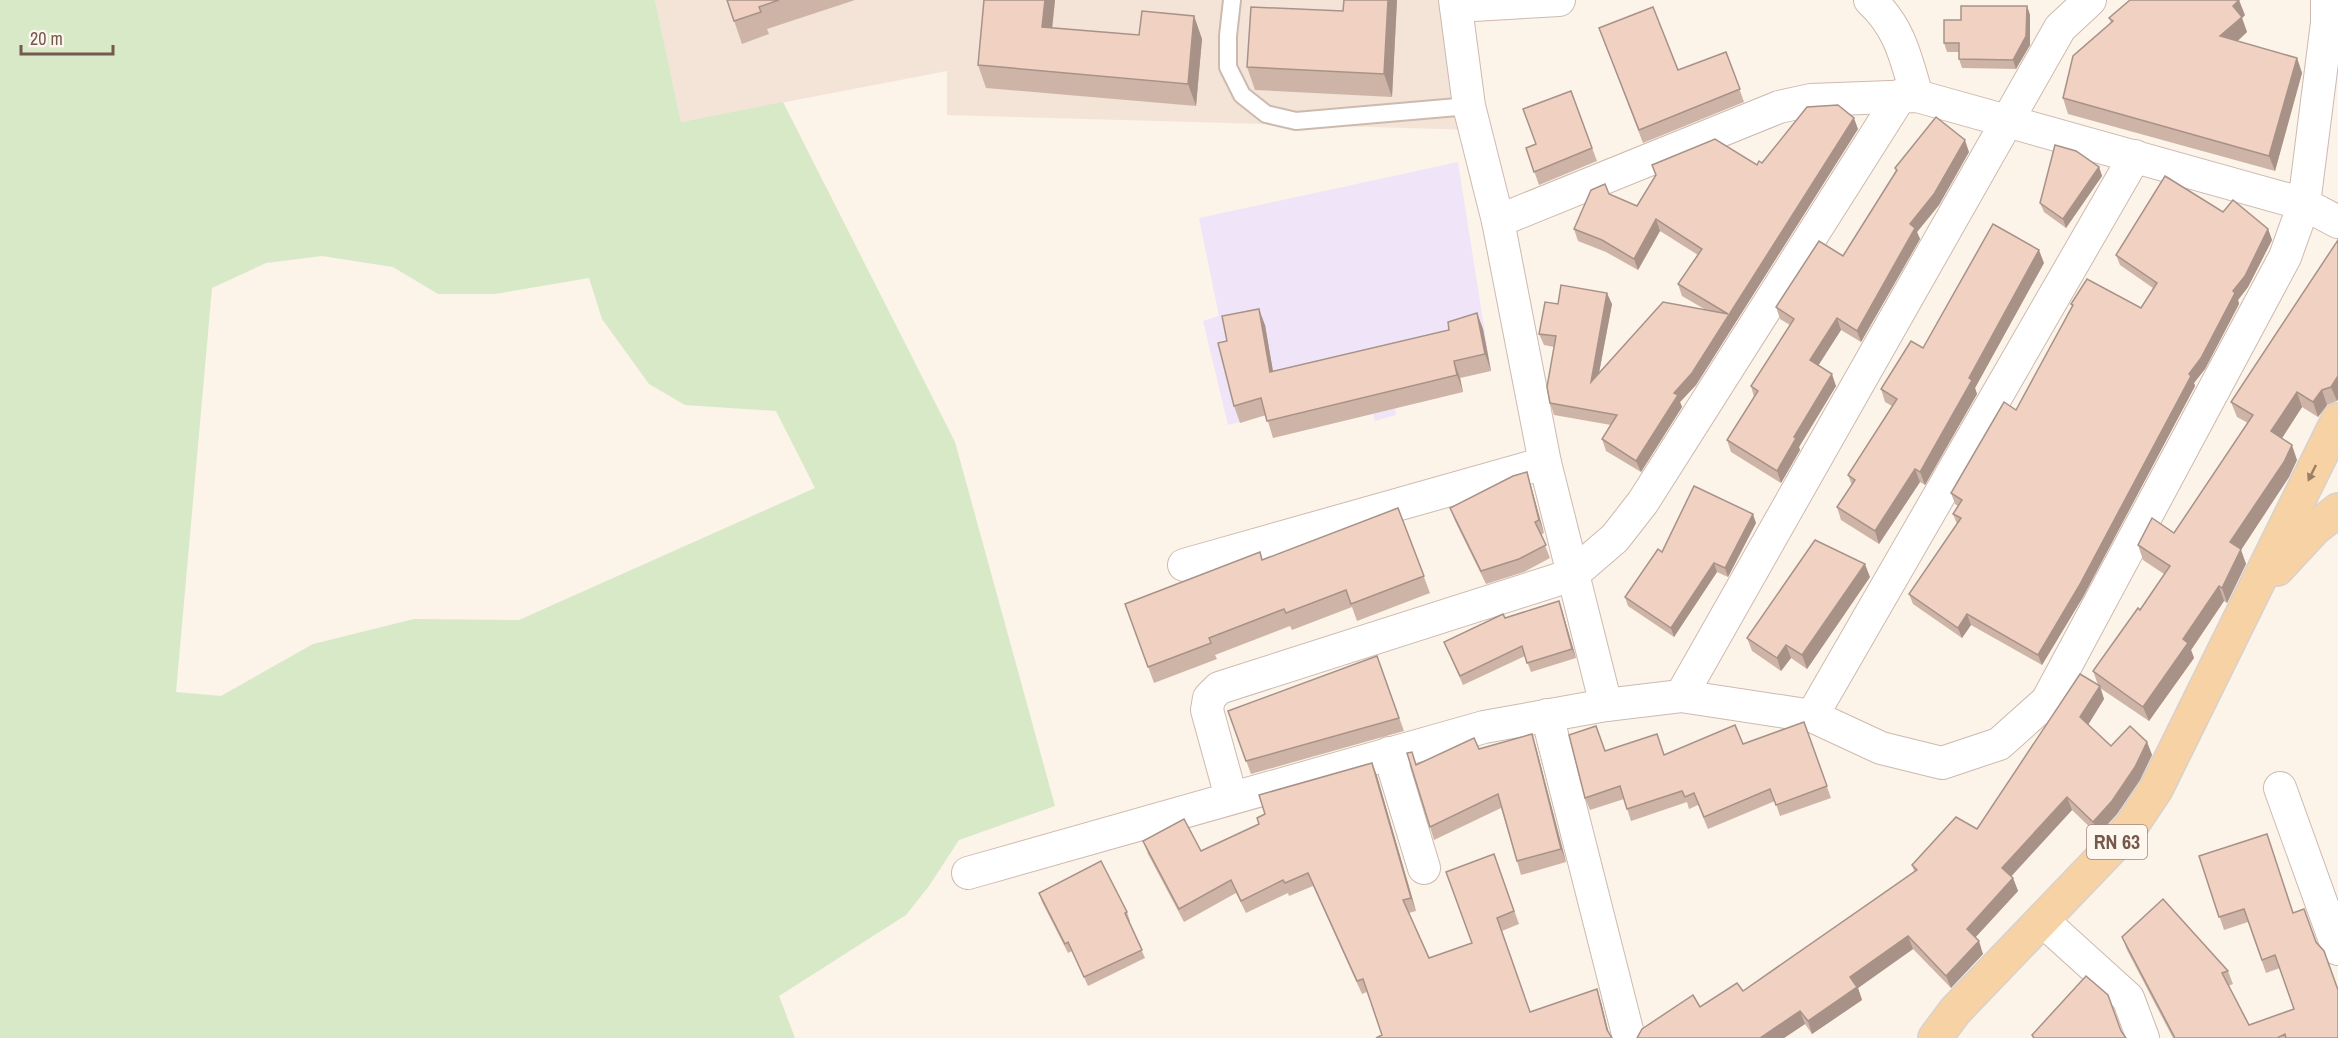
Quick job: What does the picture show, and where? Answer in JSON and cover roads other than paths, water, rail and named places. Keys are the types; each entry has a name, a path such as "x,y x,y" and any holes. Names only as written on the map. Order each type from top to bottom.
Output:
{"main road":[{"name":"RN 63","path":"1935,1038 1955,1011 2118,841 2145,806 2156,789 2338,420"},
{"name":"RN 63","path":"2245,607 2298,544 2338,510"}],"street":[{"path":"1559,0 1456,3 1469,105 1498,221 1545,463 1606,705"},
{"path":"1231,797 1207,710 1209,698 1219,688 1572,575 1615,538 1643,502 1909,96 1900,39 1884,13 1870,0"},
{"path":"1681,696 2060,28 2090,0"},
{"path":"968,873 1484,727 1606,705 1681,696 1812,716 1881,748 1942,763 2000,744 2048,701 2285,256 2304,204 2327,23 2327,0"},
{"path":"1498,221 1779,106 1811,100 1909,96 2009,120 2304,204 2338,222"},
{"path":"2310,145 2338,106"},
{"path":"1812,716 2135,156"},
{"path":"1184,565 1545,463"},
{"path":"1548,715 1629,1038"},
{"path":"1389,753 1424,868"},
{"path":"2280,788 2338,949"},
{"path":"2043,921 2128,998 2143,1038"}],"lane":[{"path":"1232,0 1228,36 1228,67 1242,95 1266,114 1296,121 1469,105"}]}
